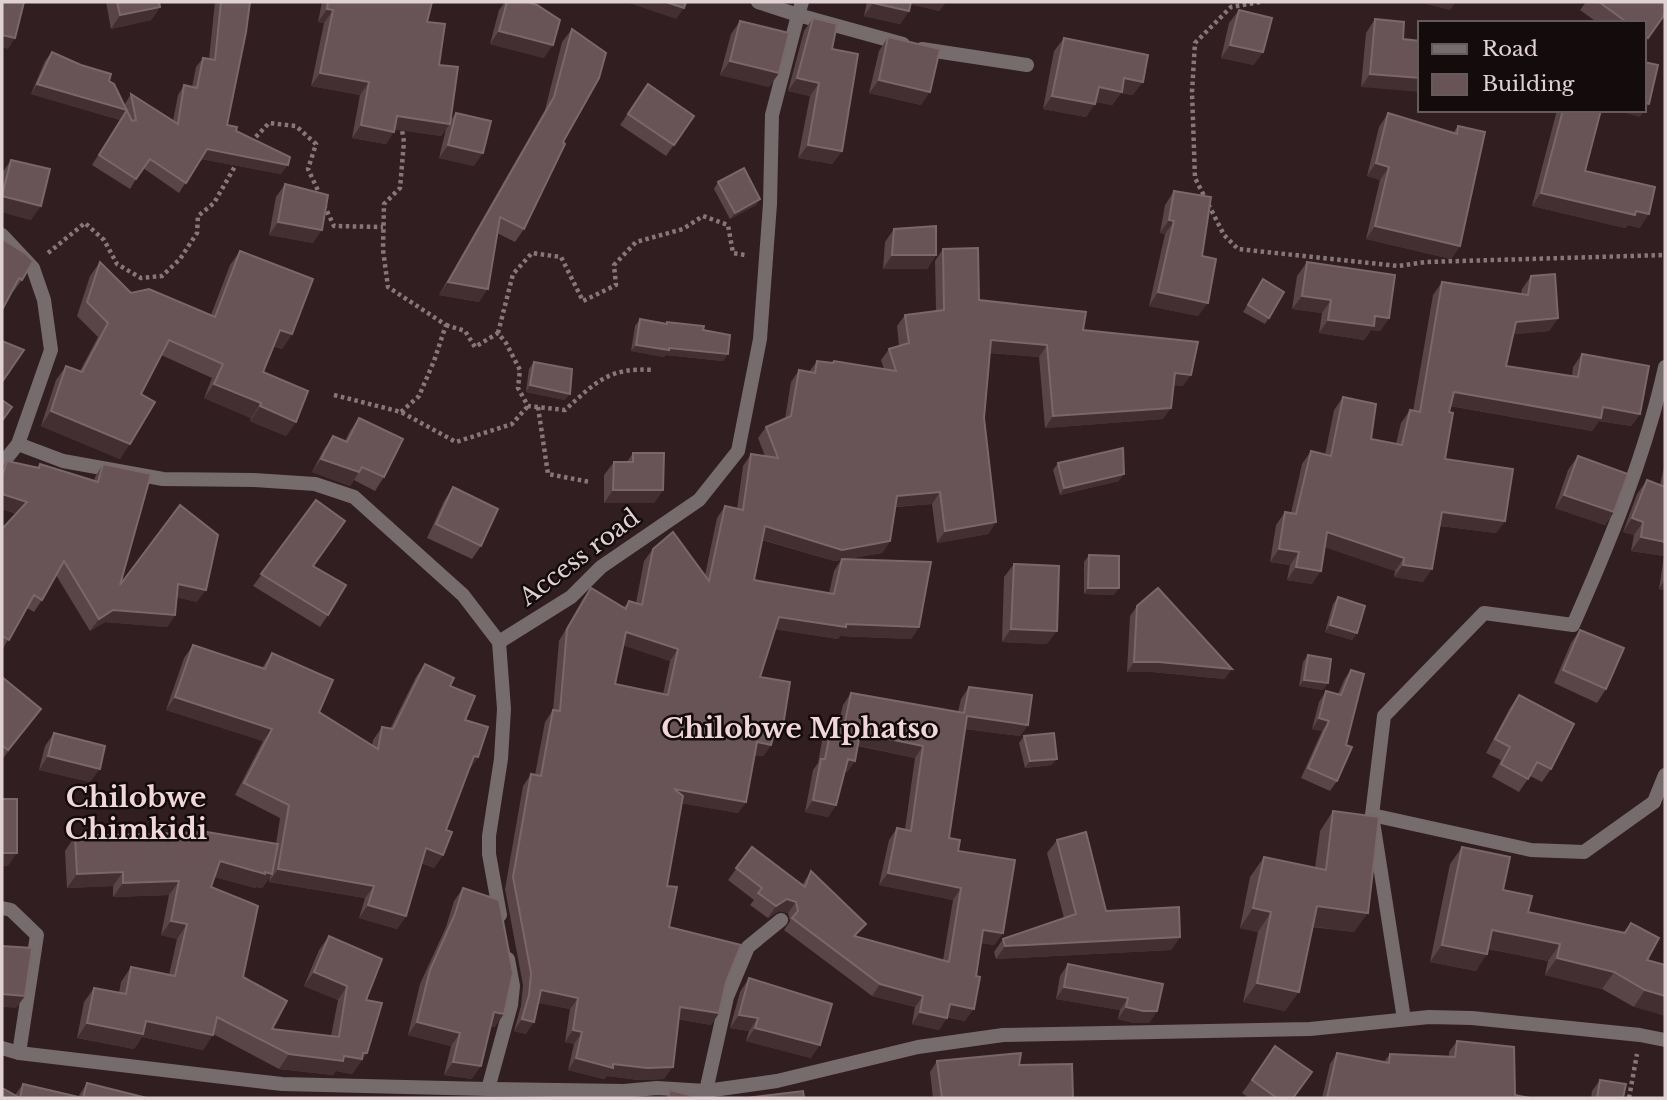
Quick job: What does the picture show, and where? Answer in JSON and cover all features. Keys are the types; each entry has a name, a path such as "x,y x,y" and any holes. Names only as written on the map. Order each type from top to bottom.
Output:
{"street":[{"path":"758,2 800,9 933,52 1027,65"},
{"name":"Access road","path":"499,642 571,597 601,567 699,500 738,450 760,340 771,204 772,115 800,9"},
{"path":"2,235 33,268 44,300 51,350 18,444 2,464"},
{"path":"1404,1018 1372,815 1384,716 1484,613 1573,625 1609,540 1657,406 1665,367"},
{"path":"18,444 63,461 163,479 315,484 354,497 463,595 499,642 504,709 501,759 489,836 489,854 513,986 511,1005 488,1089"},
{"path":"1372,815 1531,850 1584,852 1654,802 1665,775"},
{"path":"2,908 11,910 37,935 19,1053"},
{"path":"706,1091 727,997 748,947 781,920"},
{"path":"2,1048 19,1053 282,1084 624,1091 657,1088 706,1091 777,1081 918,1047 1003,1035 1310,1029 1404,1018 1472,1018 1640,1035 1665,1040"}],"path":[{"path":"1259,2 1231,7 1195,43 1192,92 1195,178 1224,235 1238,249 1398,266 1426,262 1665,255"},
{"path":"400,119 404,142 400,188 384,204 383,250 388,287 446,325 465,331 475,347 498,333 513,274 532,253 561,257 583,301 615,285 614,265 636,242 682,229 703,216 728,225 733,253 754,256 767,246"},
{"path":"246,147 269,123 296,126 316,144 308,169 334,226 383,227"},
{"path":"33,268 56,245 85,223 104,240 117,264 141,278 162,276 180,259 197,233 198,216 214,203 240,158"},
{"path":"401,412 419,396 446,325"},
{"path":"498,333 506,342 520,370 518,388 527,406"},
{"path":"527,406 565,410 608,374 632,368 653,370"},
{"path":"334,395 401,412 456,442 512,424 527,406"},
{"path":"538,407 548,474 590,482"},
{"path":"1629,1098 1640,1035"}],"building":[{"path":"2,2 24,2 15,38 2,35"},
{"path":"117,2 159,2 160,7 120,15"},
{"path":"221,2 250,2 227,125 237,127 236,131 290,157 288,165 207,149 186,183 150,159 136,179 99,155 127,110 132,121 136,120 131,94 178,124 184,85 197,88 203,58 215,60"},
{"path":"328,2 432,2 427,22 445,24 439,65 458,67 450,124 397,116 394,132 361,125 369,82 320,73 333,10 327,9"},
{"path":"507,2 537,5 560,20 553,45 499,31"},
{"path":"666,2 686,2 684,8"},
{"path":"873,2 911,2 909,11"},
{"path":"1599,2 1665,2 1665,14 1648,38 1646,21 1625,21"},
{"path":"1239,10 1272,18 1263,52 1230,45"},
{"path":"813,18 837,24 832,49 858,54 842,151 808,145 819,83 797,78"},
{"path":"1375,19 1404,22 1403,39 1418,41 1418,78 1370,74"},
{"path":"740,21 789,33 779,73 730,61"},
{"path":"572,29 606,53 599,78 563,142 565,144 524,229 500,217 488,289 448,282 554,97"},
{"path":"888,37 940,49 930,92 879,80"},
{"path":"1064,38 1148,55 1143,82 1124,78 1122,92 1099,87 1095,104 1052,96"},
{"path":"52,52 111,74 109,81 114,84 127,110 37,84"},
{"path":"1646,62 1658,65 1649,104 1646,103"},
{"path":"648,84 694,116 674,145 628,114"},
{"path":"1562,112 1600,112 1585,171 1655,187 1649,214 1636,211 1635,215 1541,193"},
{"path":"456,113 491,121 483,153 448,145"},
{"path":"1388,113 1457,134 1458,126 1485,132 1460,246 1375,226 1389,167 1376,163"},
{"path":"11,160 50,169 41,206 2,196"},
{"path":"744,168 760,199 735,213 718,182"},
{"path":"285,184 328,195 322,230 278,222"},
{"path":"1174,191 1211,197 1202,256 1216,259 1208,303 1158,292 1174,221 1169,220"},
{"path":"936,226 936,255 892,255 894,229"},
{"path":"2,239 33,261 22,280 19,278 2,310"},
{"path":"978,248 979,300 1086,312 1083,330 1198,342 1191,375 1175,373 1171,408 1053,416 1047,345 991,340 984,418 996,522 945,531 940,492 897,496 890,541 842,550 765,526 754,580 834,594 842,559 931,562 919,627 846,624 846,627 779,617 760,677 790,682 783,726 776,725 771,745 757,742 746,802 674,789 683,796 667,886 677,887 669,927 741,945 726,982 719,1013 680,1007 673,1067 647,1068 613,1064 613,1068 576,1058 582,1032 573,1030 578,998 541,990 534,1022 522,1019 529,995 531,973 513,877 531,774 541,776 553,710 560,711 567,629 591,588 626,609 629,601 642,605 653,549 673,532 709,581 725,506 743,510 751,454 778,458 766,427 791,416 799,370 815,373 817,361 834,361 896,371 889,349 909,343 905,315 944,310 943,249","holes":["626,632 678,649 668,695 615,684"]},
{"path":"240,251 313,279 292,334 280,330 263,372 308,391 296,422 260,406 261,403 214,384 223,364 169,340 141,394 155,402 130,444 51,411 66,366 82,372 108,323 87,302 100,262 131,293 149,289 215,317"},
{"path":"1307,262 1395,275 1389,318 1375,316 1374,326 1328,320 1331,300 1302,296"},
{"path":"1555,274 1558,318 1516,322 1506,366 1578,377 1582,354 1649,366 1640,414 1603,407 1601,418 1454,392 1449,412 1453,413 1445,459 1513,469 1505,521 1442,512 1432,569 1403,565 1404,558 1327,532 1321,571 1296,567 1299,552 1279,549 1285,512 1296,514 1311,451 1331,456 1343,397 1376,404 1371,439 1402,445 1410,410 1420,412 1442,282 1528,295 1531,276"},
{"path":"1263,279 1284,292 1269,318 1248,305"},
{"path":"640,319 704,326 703,330 730,335 728,354 636,345"},
{"path":"2,341 24,350 2,382"},
{"path":"534,362 572,369 570,394 530,385"},
{"path":"2,400 12,407 2,421"},
{"path":"359,418 403,439 384,477 362,467 359,472 321,459 333,436 347,442"},
{"path":"1123,448 1124,474 1064,488 1058,463"},
{"path":"633,453 664,453 663,490 613,490 614,462 633,462"},
{"path":"1578,456 1628,474 1614,512 1564,495"},
{"path":"7,461 39,468 40,464 98,482 103,464 151,474 120,585 180,505 218,535 206,590 178,584 175,615 113,610 99,619 64,561 42,600 34,595 9,640 2,636 2,529 27,502 2,494 2,477"},
{"path":"1647,480 1665,487 1665,542 1641,537 1643,522 1632,518"},
{"path":"453,487 498,509 481,546 436,524"},
{"path":"316,500 345,521 313,566 346,585 328,615 261,574"},
{"path":"1089,555 1119,556 1119,588 1088,588"},
{"path":"1014,564 1059,566 1057,631 1011,629"},
{"path":"1158,588 1232,669 1134,662 1137,606"},
{"path":"1338,597 1365,606 1357,633 1330,625"},
{"path":"1580,630 1624,648 1606,689 1563,670"},
{"path":"193,645 265,669 272,653 333,680 319,712 378,749 382,727 393,729 425,664 454,678 450,686 475,696 465,720 488,727 446,830 452,832 443,855 426,848 406,916 368,905 374,886 278,869 289,805 244,783 272,729 175,697"},
{"path":"1308,655 1331,659 1328,683 1304,680"},
{"path":"1351,670 1364,674 1346,745 1352,747 1337,781 1308,768 1329,721 1319,718 1326,691 1341,695"},
{"path":"2,677 41,709 8,750 2,745"},
{"path":"969,687 1032,695 1028,725 967,716 949,838 960,840 958,851 1015,860 1003,933 983,930 976,976 980,977 974,1009 950,1004 947,1018 920,1012 923,996 880,984 792,918 798,911 796,902 787,899 776,906 758,893 762,888 736,868 752,847 805,887 811,871 866,924 854,936 949,962 961,888 888,873 897,828 911,831 923,746 860,733 855,761 848,759 836,805 813,800 821,759 825,759 832,724 844,726 851,693 964,713"},
{"path":"1519,695 1574,724 1551,769 1537,762 1528,779 1501,764 1510,747 1495,739"},
{"path":"54,733 105,746 100,769 48,756"},
{"path":"1054,733 1057,759 1030,761 1024,736"},
{"path":"2,799 17,799 17,853 2,853"},
{"path":"1333,811 1379,817 1368,913 1317,906 1299,992 1257,983 1271,912 1253,908 1264,857 1326,870"},
{"path":"207,832 278,844 272,874 220,861 211,887 258,906 243,977 287,1001 272,1029 339,1037 347,986 314,972 329,936 382,959 366,1000 382,1003 367,1053 363,1053 362,1059 344,1056 343,1061 289,1054 217,1017 213,1035 146,1021 143,1034 87,1023 94,988 126,994 131,967 175,976 187,924 171,921 179,881 123,883 123,872 77,874 75,836"},
{"path":"1086,832 1106,911 1179,907 1180,937 1005,946 1003,939 1076,914 1057,840"},
{"path":"1462,847 1510,857 1503,890 1532,896 1528,912 1625,933 1631,923 1659,938 1647,960 1665,965 1665,996 1645,990 1614,972 1557,958 1560,944 1492,930 1487,954 1442,945"},
{"path":"463,888 499,900 513,973 504,1014 494,1012 481,1066 453,1062 460,1033 417,1022 430,970 455,914"},
{"path":"2,946 32,948 25,996 2,994"},
{"path":"1068,964 1163,984 1157,1011 1126,1007 1128,998 1064,987"},
{"path":"749,978 832,1004 820,1045 755,1028 758,1018 739,1015"},
{"path":"1457,1041 1514,1047 1515,1095 1530,1098 1327,1098 1337,1053 1389,1063 1390,1054 1455,1057"},
{"path":"1275,1046 1312,1072 1293,1098 1277,1098 1252,1080"},
{"path":"1021,1053 1019,1065 1072,1064 1073,1098 942,1098 937,1061"},
{"path":"1600,1080 1626,1084 1623,1098 1597,1098"},
{"path":"87,1083 147,1098 83,1098"},
{"path":"23,1084 83,1098 20,1098"},
{"path":"2,1088 20,1098 2,1098"},
{"path":"670,1090 701,1098 668,1098"},
{"path":"803,1091 804,1098 747,1098"}],"district":[{"name":"Chilobwe Mphatso","path":"800,728"},
{"name":"Chilobwe Chimkidi","path":"136,813"}]}
